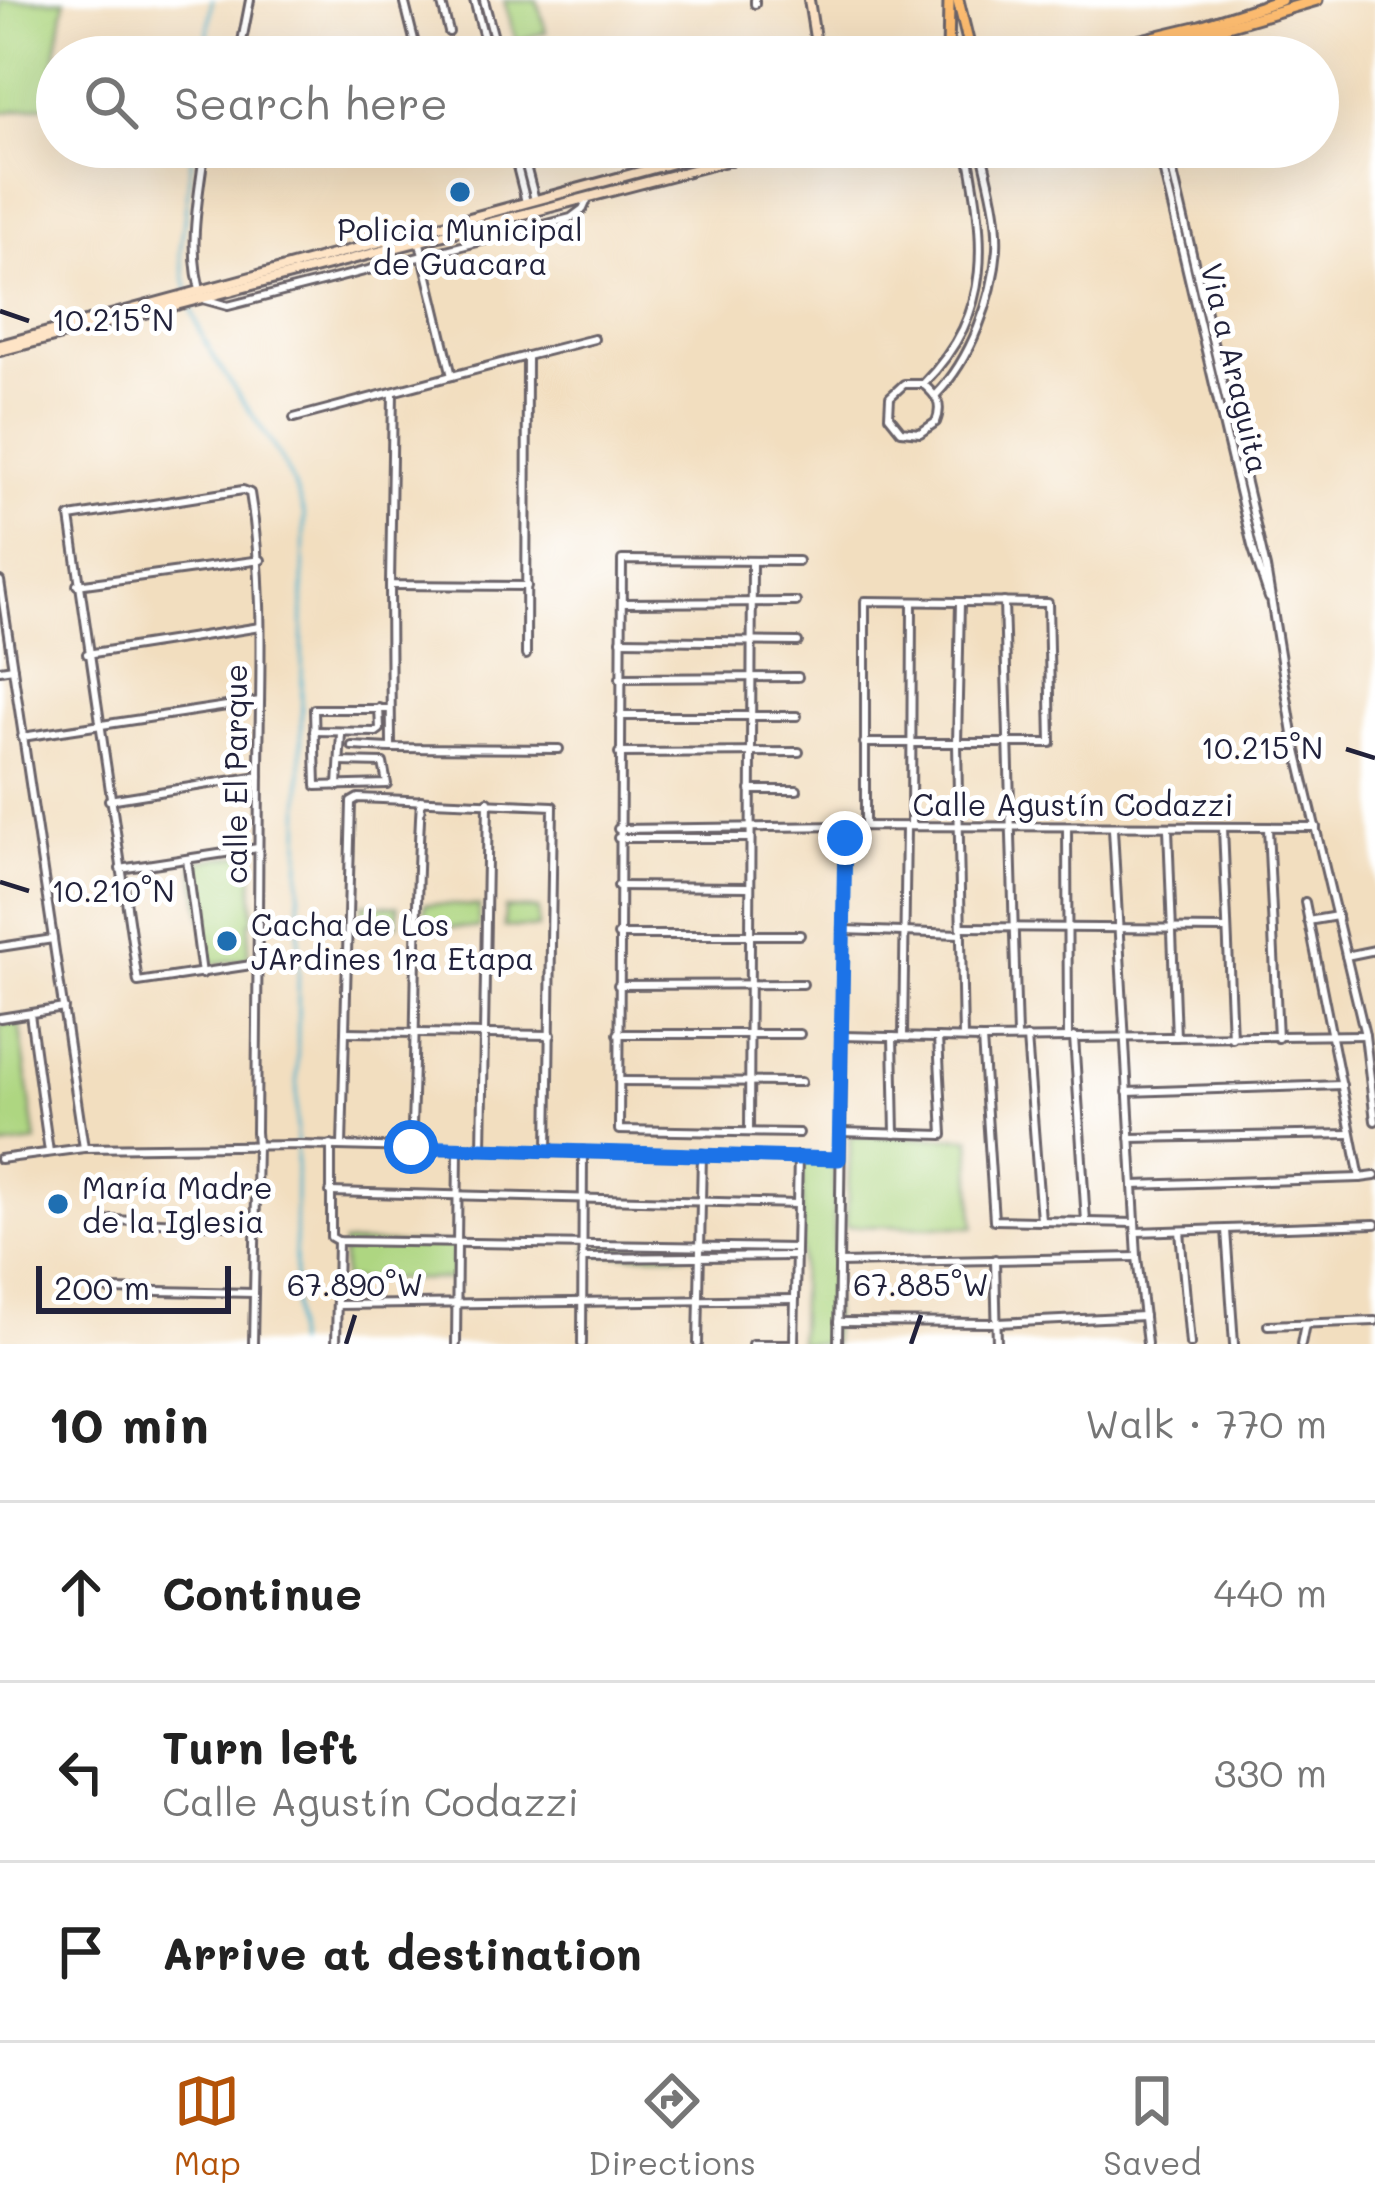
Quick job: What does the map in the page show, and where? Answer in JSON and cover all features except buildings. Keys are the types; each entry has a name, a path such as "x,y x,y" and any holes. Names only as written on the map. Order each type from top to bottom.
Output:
{"main road":[{"path":"809,0 815,36"},
{"path":"954,0 966,36"},
{"path":"950,36 954,0"},
{"path":"1180,36 1281,0"},
{"path":"1191,36 1317,0"},
{"path":"0,350 661,168"},
{"path":"532,206 698,168"}],"street":[{"path":"242,36 250,0"},
{"path":"404,0 413,36"},
{"path":"441,0 449,32"},
{"path":"474,0 483,36"},
{"path":"484,0 493,36"},
{"path":"204,168 193,297 233,306 571,218 589,196"},
{"path":"519,168 532,206"},
{"path":"525,168 532,206"},
{"path":"923,384 957,339 980,276 983,232 972,168"},
{"path":"936,395 964,356 990,286 997,247 986,168"},
{"name":"Via a Araguita","path":"1167,168 1266,568 1293,734 1365,1035 1375,1121"},
{"path":"418,237 452,376"},
{"path":"293,418 594,339"},
{"path":"526,656 527,356"},
{"path":"904,384 923,384 936,395 939,413 929,429 910,434 889,416 890,397 904,384"},
{"path":"391,748 393,392"},
{"name":"calle El Parque","path":"77,585 70,518 243,490 250,493 261,560 254,1344"},
{"path":"258,964 138,982 77,585 261,560"},
{"path":"798,561 622,560 618,1034 619,1130 799,1133"},
{"path":"749,1132 752,561"},
{"path":"0,581 84,1148"},
{"path":"390,585 527,586"},
{"path":"864,743 1052,743 1048,603 865,601 864,743 866,826"},
{"path":"622,603 796,602"},
{"path":"903,1037 912,602"},
{"path":"960,602 957,744 963,1038"},
{"path":"1004,602 1017,1038"},
{"path":"87,654 260,627"},
{"path":"621,640 798,642"},
{"path":"0,670 13,668"},
{"path":"620,678 799,677"},
{"path":"22,737 260,701"},
{"path":"340,762 383,763 386,785 315,785 316,708 390,709"},
{"path":"314,731 379,731 379,708"},
{"path":"620,716 797,716"},
{"path":"338,786 341,733"},
{"path":"352,746 559,749"},
{"path":"619,753 799,752"},
{"path":"109,800 259,776"},
{"path":"750,790 797,790"},
{"path":"342,1146 351,802 358,798 550,804 555,810 548,1150"},
{"path":"411,1147 421,800"},
{"path":"482,1149 488,801"},
{"path":"838,1344 845,826"},
{"name":"Calle Agustín Codazzi","path":"618,833 749,833 845,826 1316,827"},
{"path":"1168,828 1176,1037"},
{"path":"1223,828 1232,1038"},
{"path":"1268,828 1278,1038"},
{"path":"1066,829 1071,1037 1086,1222"},
{"path":"1113,829 1137,1257 1148,1344"},
{"path":"120,868 258,848"},
{"path":"187,859 202,974"},
{"path":"618,886 749,887"},
{"path":"1305,902 1360,1178"},
{"path":"1308,921 1337,916"},
{"path":"844,930 1226,929"},
{"path":"618,935 800,935"},
{"path":"0,947 53,939"},
{"path":"1346,956 1375,950"},
{"path":"618,985 802,984"},
{"path":"0,1018 64,1008"},
{"path":"30,1014 49,1152"},
{"path":"345,1032 551,1035"},
{"path":"618,1034 800,1034"},
{"path":"842,1036 1365,1035"},
{"path":"893,1037 895,1134"},
{"path":"840,1132 943,1135 938,1037"},
{"path":"1027,1038 1041,1221"},
{"path":"982,1039 994,1220 1180,1231 1375,1224"},
{"path":"619,1082 801,1082"},
{"path":"1127,1092 1342,1085"},
{"path":"1130,1138 1351,1134"},
{"path":"0,1159 84,1148 256,1145 839,1159"},
{"path":"331,1145 331,1237 338,1241 584,1243 796,1252"},
{"path":"456,1344 458,1148"},
{"path":"582,1344 583,1151"},
{"path":"698,1344 702,1154"},
{"path":"752,1344 794,1344 798,1156"},
{"path":"1133,1185 1375,1176"},
{"path":"330,1192 797,1204"},
{"path":"112,1220 255,1226"},
{"path":"1226,1230 1234,1344"},
{"path":"1180,1231 1190,1344"},
{"path":"336,1344 338,1241"},
{"path":"584,1258 796,1252"},
{"path":"839,1263 1137,1257"},
{"path":"995,1259 997,1344"},
{"path":"110,1290 254,1293"},
{"path":"337,1305 795,1299"},
{"path":"838,1322 997,1323 1144,1316"},
{"path":"1268,1325 1375,1322"},
{"path":"1301,1344 1305,1324"}],"green space":[{"path":"0,0 65,0 59,36 36,36 36,107 0,113"},
{"path":"504,0 537,0 546,32 515,36"},
{"path":"252,853 253,920 248,955 210,964 193,862"},
{"path":"363,904 398,906 398,925 363,924"},
{"path":"425,904 479,906 479,928 424,927"},
{"path":"505,908 538,909 538,928 504,927"},
{"path":"19,1022 36,1142 0,1147 0,1025"},
{"path":"851,1136 970,1138 974,1227 846,1226"},
{"path":"803,1160 834,1161 833,1344 799,1344"},
{"path":"343,1243 454,1244 453,1279 343,1280"},
{"path":"588,1246 696,1249 697,1255 588,1255"}],"waterway":[{"path":"208,36 212,0"},
{"path":"188,294 180,254 190,168"},
{"path":"190,303 214,357 282,460 304,515 294,1344"}],"place":[{"name":"Policia Municipal de Guacara","path":"460,192"},
{"name":"Cacha de Los JArdines 1ra Etapa","path":"227,941"},
{"name":"María Madre de la Iglesia","path":"58,1204"}],"route":[{"path":"411,1147 839,1159 845,838"}]}
